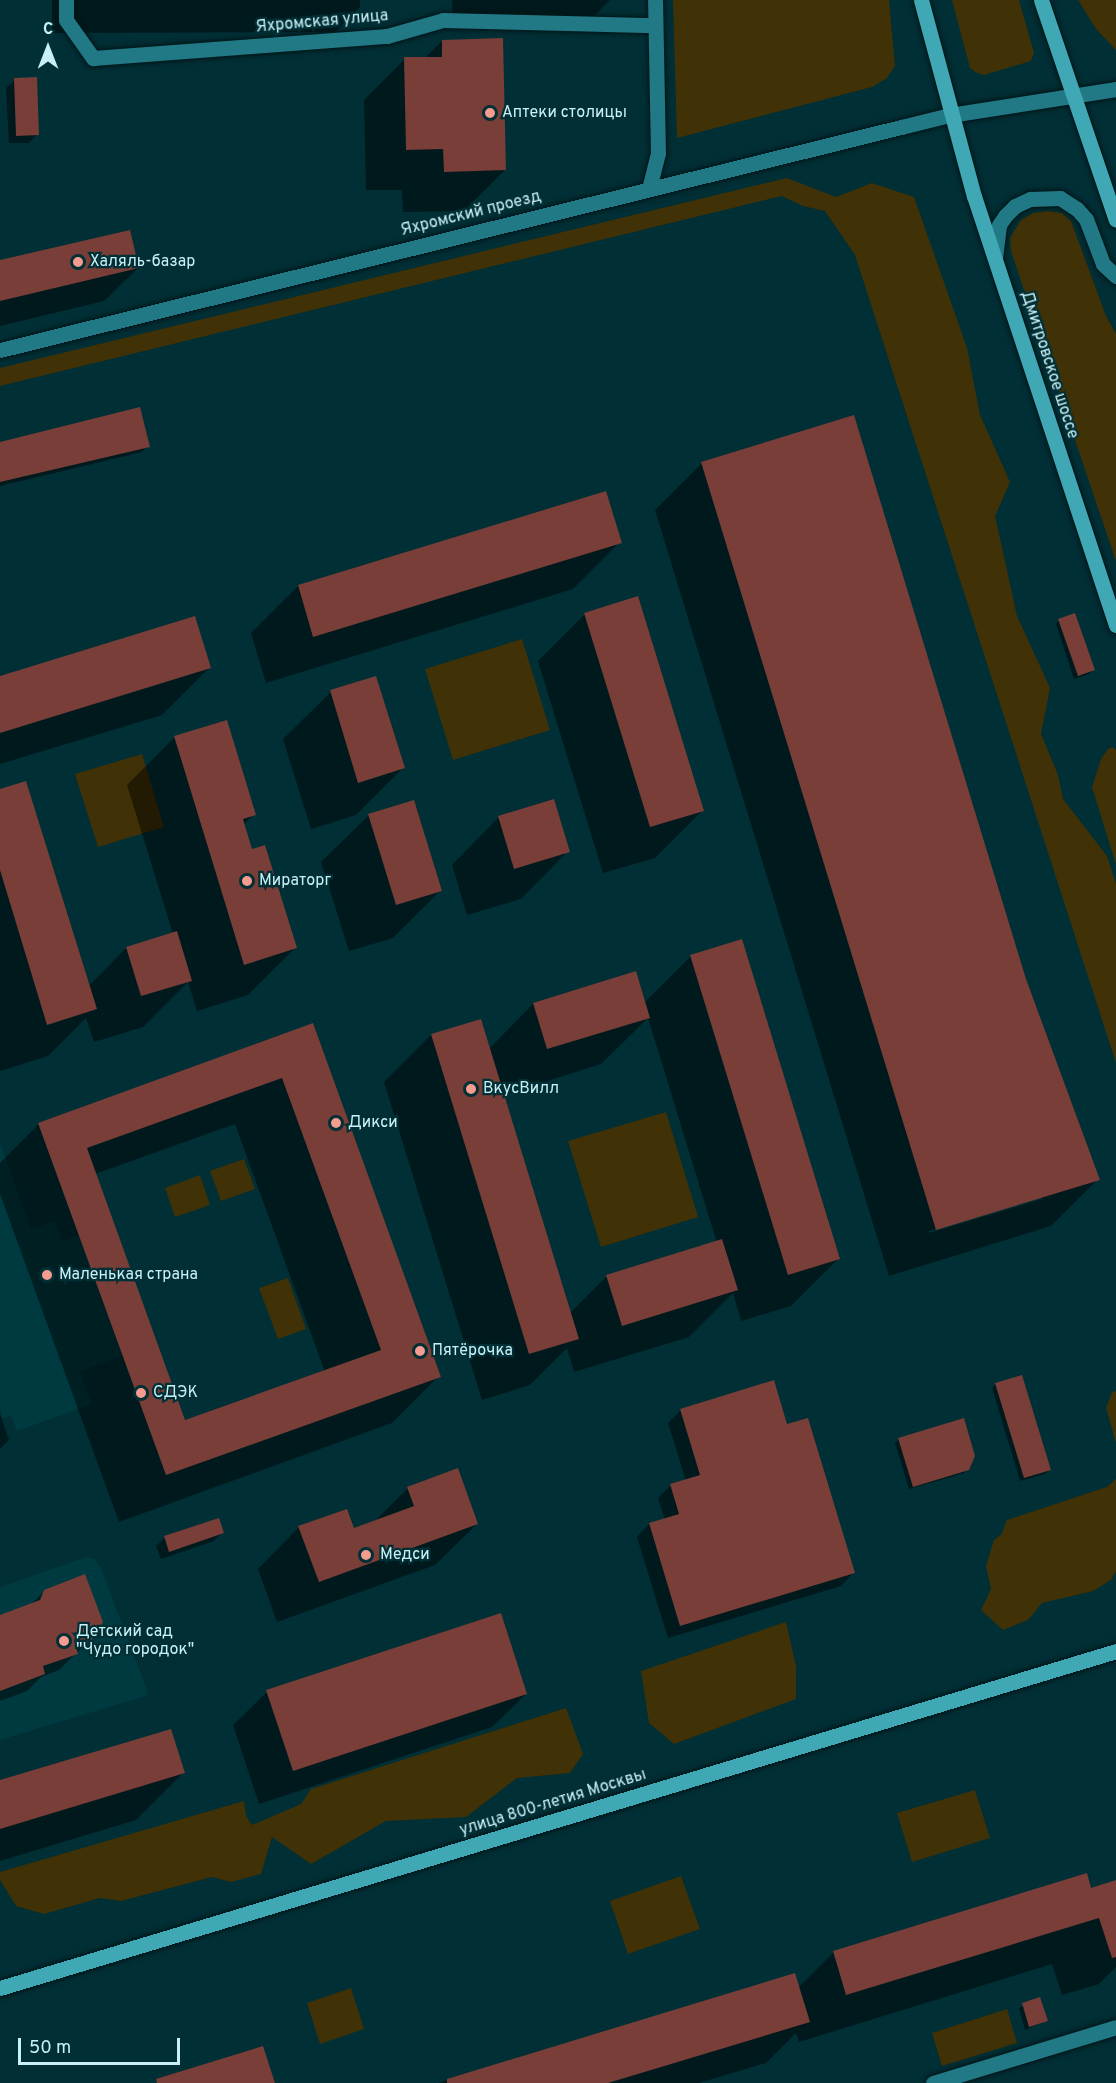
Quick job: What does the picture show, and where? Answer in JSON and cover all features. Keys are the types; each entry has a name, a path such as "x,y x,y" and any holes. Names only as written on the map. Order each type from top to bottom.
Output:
{"main road":[{"name":"Дмитровское шоссе","path":"921,0 950,115 995,259 1116,624"},
{"path":"1041,0 1116,220"},
{"name":"улица 800-летия Москвы","path":"0,1988 1116,1651"}],"street":[{"name":"Яхромская улица","path":"66,0 66,20 93,58 387,36 443,20 655,25"},
{"path":"649,189 658,154 655,0"},
{"path":"950,115 1074,98 1116,89"},
{"name":"Яхромский проезд","path":"0,350 950,115"},
{"path":"995,259 999,225 1015,206 1030,199 1060,198 1077,209 1086,219 1103,264 1116,276"},
{"path":"933,2083 1116,2027"}],"shaded area":[{"path":"673,0 889,0 895,66 887,78 872,87 677,138"},
{"path":"952,0 1019,0 1034,53 1031,61 984,75 970,68"},
{"path":"1078,0 1116,0 1116,50 1096,29"},
{"path":"787,178 836,197 872,183 914,197 967,348 980,415 1010,482 995,516 1017,616 1050,688 1041,734 1058,775 1063,799 1107,856 1116,884 1116,1063 855,255 825,211 803,206 782,196 0,386 0,368"},
{"path":"1047,211 1062,213 1071,221 1106,316 1116,334 1116,561 1011,251 1010,238 1020,221 1033,213"},
{"path":"522,639 550,730 453,760 425,669"},
{"path":"1113,747 1116,750 1116,865 1092,787 1101,759 1108,749"},
{"path":"142,754 164,827 98,847 75,774"},
{"path":"666,1112 698,1217 601,1247 568,1141"},
{"name":"Маленькая страна","path":"0,1143 31,1229 55,1221 62,1241 79,1235 122,1356 80,1371 92,1404 17,1431 11,1415 3,1418 0,1409"},
{"path":"244,1159 255,1189 221,1201 210,1171"},
{"path":"200,1175 210,1205 175,1217 165,1188"},
{"path":"288,1278 306,1329 278,1339 259,1288"},
{"path":"1116,1391 1116,1443 1106,1408 1112,1392"},
{"path":"1116,1479 1116,1571 1111,1580 1093,1591 1042,1603 1028,1620 1003,1630 981,1610 991,1589 986,1566 994,1540 1001,1535 1007,1520 1107,1487"},
{"name":"Детский сад \"Чудо городок\"","path":"87,1557 94,1559 100,1566 149,1695 0,1740 0,1587"},
{"path":"786,1622 796,1666 796,1699 674,1744 649,1723 641,1671"},
{"path":"566,1708 583,1754 570,1773 517,1778 466,1817 386,1821 311,1864 272,1837 261,1874 231,1882 212,1877 121,1901 100,1898 44,1914 16,1906 0,1880 0,1872 244,1801 246,1816 252,1825 301,1804 311,1789"},
{"path":"975,1790 990,1838 912,1862 897,1813"},
{"path":"681,1876 700,1929 628,1954 610,1901"},
{"path":"351,1988 364,2029 320,2044 307,2003"},
{"path":"1007,2009 1017,2043 942,2066 932,2033"}],"building":[{"path":"503,38 506,170 444,172 443,149 406,150 404,57 442,57 442,40"},
{"path":"37,77 39,135 16,136 14,78"},
{"path":"130,230 139,268 0,301 0,260"},
{"path":"140,407 150,447 0,482 0,442"},
{"path":"854,415 1026,979 1100,1180 936,1230 701,462"},
{"path":"606,491 622,543 313,637 298,585"},
{"path":"638,596 704,811 650,827 584,613"},
{"path":"1075,613 1095,670 1078,676 1058,619"},
{"path":"195,616 211,668 0,733 0,676"},
{"path":"376,676 405,768 358,783 330,690"},
{"path":"227,720 256,815 243,819 252,849 265,845 297,948 244,965 174,736"},
{"path":"26,781 97,1009 47,1025 0,870 0,789"},
{"path":"554,799 570,852 514,869 498,816"},
{"path":"414,800 442,891 396,905 368,814"},
{"path":"177,931 192,981 141,996 126,947"},
{"path":"742,939 840,1259 788,1275 690,955"},
{"path":"636,971 650,1018 547,1049 533,1003"},
{"path":"481,1019 579,1339 529,1354 431,1034"},
{"path":"313,1023 441,1377 166,1475 38,1123","holes":["282,1078 381,1350 185,1420 87,1148"]},
{"path":"722,1239 738,1290 622,1326 606,1275"},
{"path":"1022,1375 1051,1470 1024,1478 995,1383"},
{"path":"774,1380 787,1424 808,1418 855,1573 680,1626 649,1523 679,1514 670,1484 700,1475 680,1409"},
{"path":"964,1418 975,1456 969,1470 913,1487 898,1438"},
{"path":"458,1468 478,1524 319,1582 298,1526 347,1509 354,1528 414,1506 407,1487"},
{"path":"219,1518 224,1533 169,1552 164,1536"},
{"path":"85,1574 103,1622 91,1641 76,1647 78,1654 43,1666 45,1674 0,1691 0,1615 40,1600 44,1590"},
{"path":"501,1613 527,1694 293,1771 266,1690"},
{"path":"171,1729 185,1773 0,1829 0,1780"},
{"path":"1087,1873 1091,1888 1116,1880 1116,1957 1112,1958 1099,1918 846,1995 833,1951"},
{"path":"795,1973 810,2022 608,2083 447,2083 447,2079"},
{"path":"1040,1997 1048,2021 1029,2027 1022,2003"},
{"path":"263,2046 275,2083 157,2083 156,2079"}],"place":[{"name":"Аптеки столицы","path":"490,113"},
{"name":"Халяль-базар","path":"78,262"},
{"name":"Мираторг","path":"247,881"},
{"name":"ВкусВилл","path":"471,1089"},
{"name":"Дикси","path":"336,1123"},
{"name":"Маленькая страна","path":"47,1275"},
{"name":"Пятёрочка","path":"420,1351"},
{"name":"СДЭК","path":"141,1393"},
{"name":"Медси","path":"366,1555"},
{"name":"Детский сад \"Чудо городок\"","path":"64,1641"}]}
